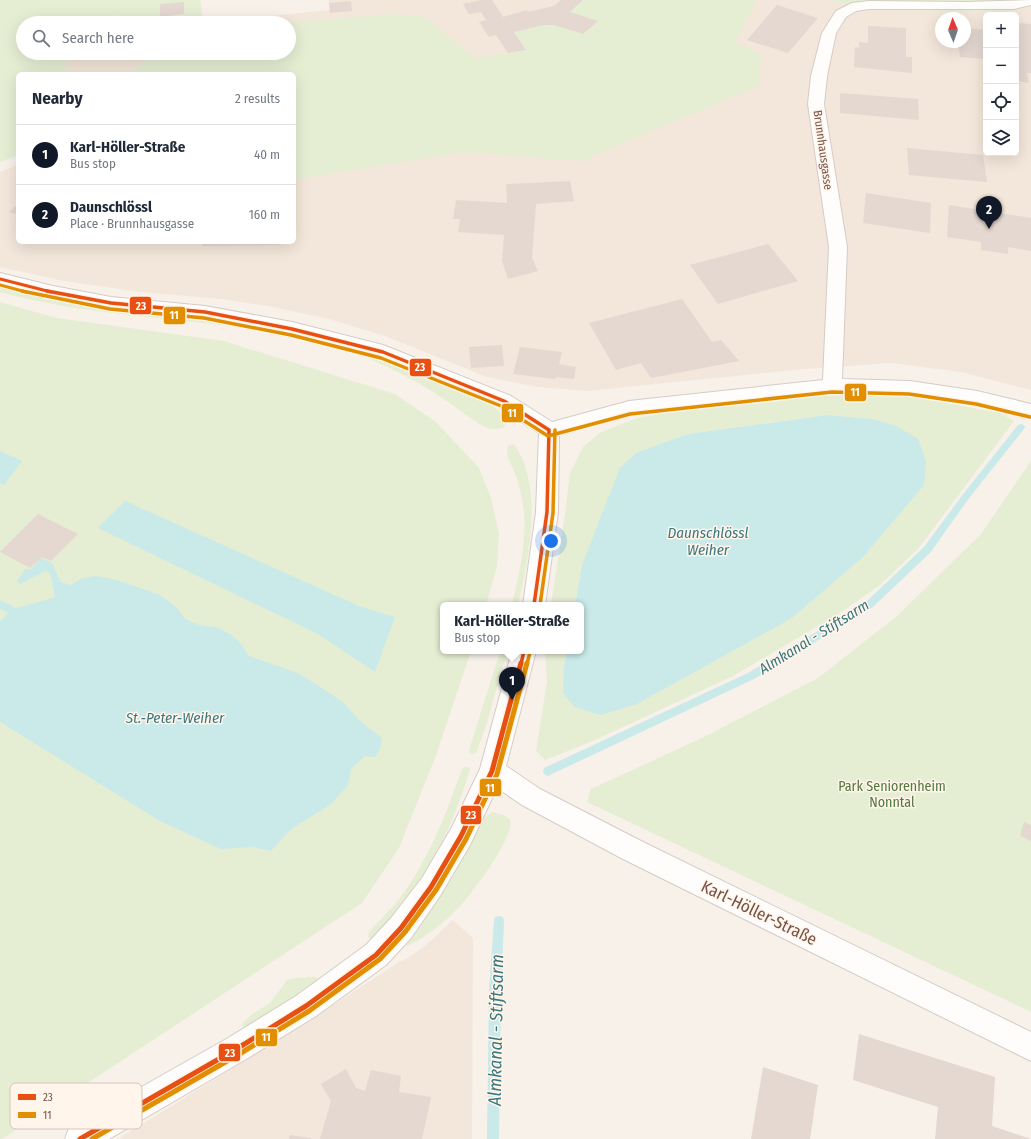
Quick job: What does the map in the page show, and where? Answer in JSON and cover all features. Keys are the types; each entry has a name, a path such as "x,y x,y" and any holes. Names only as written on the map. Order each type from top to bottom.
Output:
{"street":[{"name":"Brunnhausgasse","path":"832,386 838,247 816,104 819,76 829,33 850,3 869,5 966,6 1014,5 1031,1"},
{"path":"0,279 53,292 111,303 205,312 285,327 384,352 504,401 549,430 629,408 832,386 910,388 977,398 1031,411"},
{"path":"534,602 547,512 549,430"},
{"path":"142,1103 238,1048 306,1006 376,955 401,928 431,887 460,836 492,771 523,654"},
{"name":"Karl-Höller-Straße","path":"492,771 531,797 632,850 1031,1047"},
{"path":"80,1139 97,1129"}],"shaded area":[{"path":"329,0 832,0 831,1 1007,12 1031,6 1031,390 961,372 891,363 804,369 587,391 539,387 487,377 385,336 329,319 268,306 221,299 140,292 64,281 0,267 0,172 16,166 16,244 296,244 296,72 64,72 68,60 296,60 296,16 271,16 330,10"},
{"path":"453,920 473,938 472,1139 118,1139 134,1129 142,1129 142,1124 309,1021 424,947"}],"green space":[{"path":"0,0 200,0 202,16 16,16 16,60 68,60 64,72 16,72 16,156 0,162"},
{"path":"583,0 756,1 735,42 762,55 758,86 581,161 464,152 296,180 296,72 132,72 145,60 296,60 296,22 393,14 423,16 475,58 526,50 514,32 544,25 554,25 583,34 597,21 570,12"},
{"path":"1031,0 1031,6 1007,12 876,10 831,1"},
{"path":"0,285 65,301 204,317 302,333 412,369 494,407 505,416 506,423 503,428 493,429 485,427 427,388 394,370 360,355 316,342 271,332 135,316 45,302 0,292"},
{"path":"0,302 57,318 224,341 395,394 436,422 479,468 491,498 499,534 497,566 487,602 440,602 440,654 470,654 435,758 399,848 362,903 87,1083 10,1083 10,1129 17,1129 0,1139"},
{"path":"861,394 906,396 1000,413 1014,421 918,549 880,585 840,613 733,676 593,741 545,760 536,751 547,681 545,654 566,654 564,667 580,654 584,654 584,651 873,419 827,415 688,434 637,453 582,565 576,602 551,602 570,473 583,447 601,432 637,418 679,411 813,397"},
{"path":"514,444 523,461 529,480 531,501 529,544 519,602 513,602 523,550 525,522 521,494 507,452 509,445"},
{"name":"Park Seniorenheim Nonntal","path":"1031,461 1031,1012 587,802 591,789 704,737 818,678 896,617 981,534"},
{"path":"499,654 506,654 487,723 476,753 472,755 469,752"},
{"path":"464,767 468,767 470,769 465,785 453,817 431,864 409,898 399,910 373,939 368,937 369,932 400,898 428,853 461,771"},
{"path":"493,812 506,816 511,821 505,841 499,853 475,888 461,905 443,923 407,946 404,943 478,821"},
{"path":"315,977 320,979 311,987 246,1027 241,1025 251,1015 270,1003 287,980"}],"water":[{"name":"Daunschlössl Weiher","path":"827,415 873,419 896,426 918,439 926,461 924,485 863,557 792,618 637,704 600,715 575,707 563,693 564,667 566,654 584,654 584,602 576,602 582,565 620,468 636,453 688,434"},
{"path":"0,451 22,461 4,485 0,483"},
{"path":"125,501 359,606 395,617 375,672 318,634 98,528"},
{"name":"St.-Peter-Weiher","path":"41,558 52,563 61,582 71,585 82,578 96,576 117,580 160,595 177,608 185,619 199,625 216,627 232,635 242,645 249,656 300,674 344,703 360,721 382,738 380,749 375,757 365,756 351,769 348,785 331,804 290,830 271,851 253,847 221,849 160,821 0,722 0,621 11,610 55,597 50,573 46,571 20,584 17,581 25,569 31,569"}],"building":[{"path":"482,0 492,0 503,17 527,10 528,12 554,6 561,0 583,0 570,12 598,21 583,34 554,25 544,25 514,32 526,50 508,53 496,35 489,37 479,22 486,20 481,12 469,14 463,4"},
{"path":"351,1 352,11 330,13 329,3"},
{"path":"184,2 184,14 160,16 160,4"},
{"path":"777,5 818,18 788,53 747,40"},
{"path":"1019,23 1031,24 1031,73 1027,73 1029,83 1019,81"},
{"path":"868,26 906,28 906,57 912,57 912,73 854,67 855,47 859,48 859,42 868,43"},
{"path":"971,29 983,30 983,59 960,57 959,48 971,48"},
{"path":"840,93 918,99 919,120 840,113"},
{"path":"907,148 983,155 987,182 909,175"},
{"path":"570,181 574,201 536,204 532,258 538,271 508,279 502,261 504,235 458,232 460,219 453,219 456,200 507,203 506,184"},
{"path":"866,193 931,203 930,233 863,223"},
{"path":"949,205 1031,218 1031,251 1008,247 1008,254 981,250 981,242 947,237"},
{"path":"16,206 16,214 9,212"},
{"path":"202,244 280,244 280,245 202,246"},
{"path":"768,244 798,281 718,304 690,265"},
{"path":"682,299 712,342 721,340 739,361 651,378 641,363 616,370 589,323"},
{"path":"502,345 504,366 471,368 469,347"},
{"path":"520,347 562,352 559,364 576,367 574,379 556,377 555,379 513,374"},
{"path":"38,514 78,534 51,561 42,557 30,568 0,552"},
{"path":"1024,822 1031,825 1031,841 1020,836"},
{"path":"859,1034 995,1077 992,1126 1031,1139 935,1139 938,1107 853,1080"},
{"path":"763,1067 818,1085 810,1139 751,1139"},
{"path":"346,1069 356,1088 365,1091 371,1070 401,1076 399,1092 431,1097 422,1139 320,1139 331,1101 321,1084"},
{"path":"290,1135 311,1138 311,1139 289,1139"}],"waterway":[{"name":"Almkanal - Stiftsarm","path":"548,771 751,676 870,604 927,550 967,495 1021,427"},
{"path":"0,604 11,610"},
{"name":"Almkanal - Stiftsarm","path":"493,1139 495,991 499,921"}],"transit line":[{"name":"23","path":"0,279 53,292 111,303 205,312 292,329 383,352 504,401 549,430"},
{"name":"11","path":"0,285 52,298 110,309 204,318 291,335 381,358 501,406 548,436 630,414 832,392 909,394 976,404 1030,417"},
{"name":"23","path":"534,602 547,512 549,430"},
{"name":"11","path":"540,602 553,513 555,430"},
{"name":"23","path":"142,1103 238,1048 306,1006 376,955 401,928 431,887 461,836 492,771 523,654"},
{"name":"11","path":"142,1110 241,1053 309,1011 380,959 405,932 436,890 466,839 497,774 529,654"},
{"name":"23","path":"80,1139 97,1129"},
{"name":"11","path":"92,1139 109,1129"}],"place":[{"name":"Daunschlössl","path":"989,229"},
{"name":"Karl-Höller-Straße","path":"512,700"}]}
